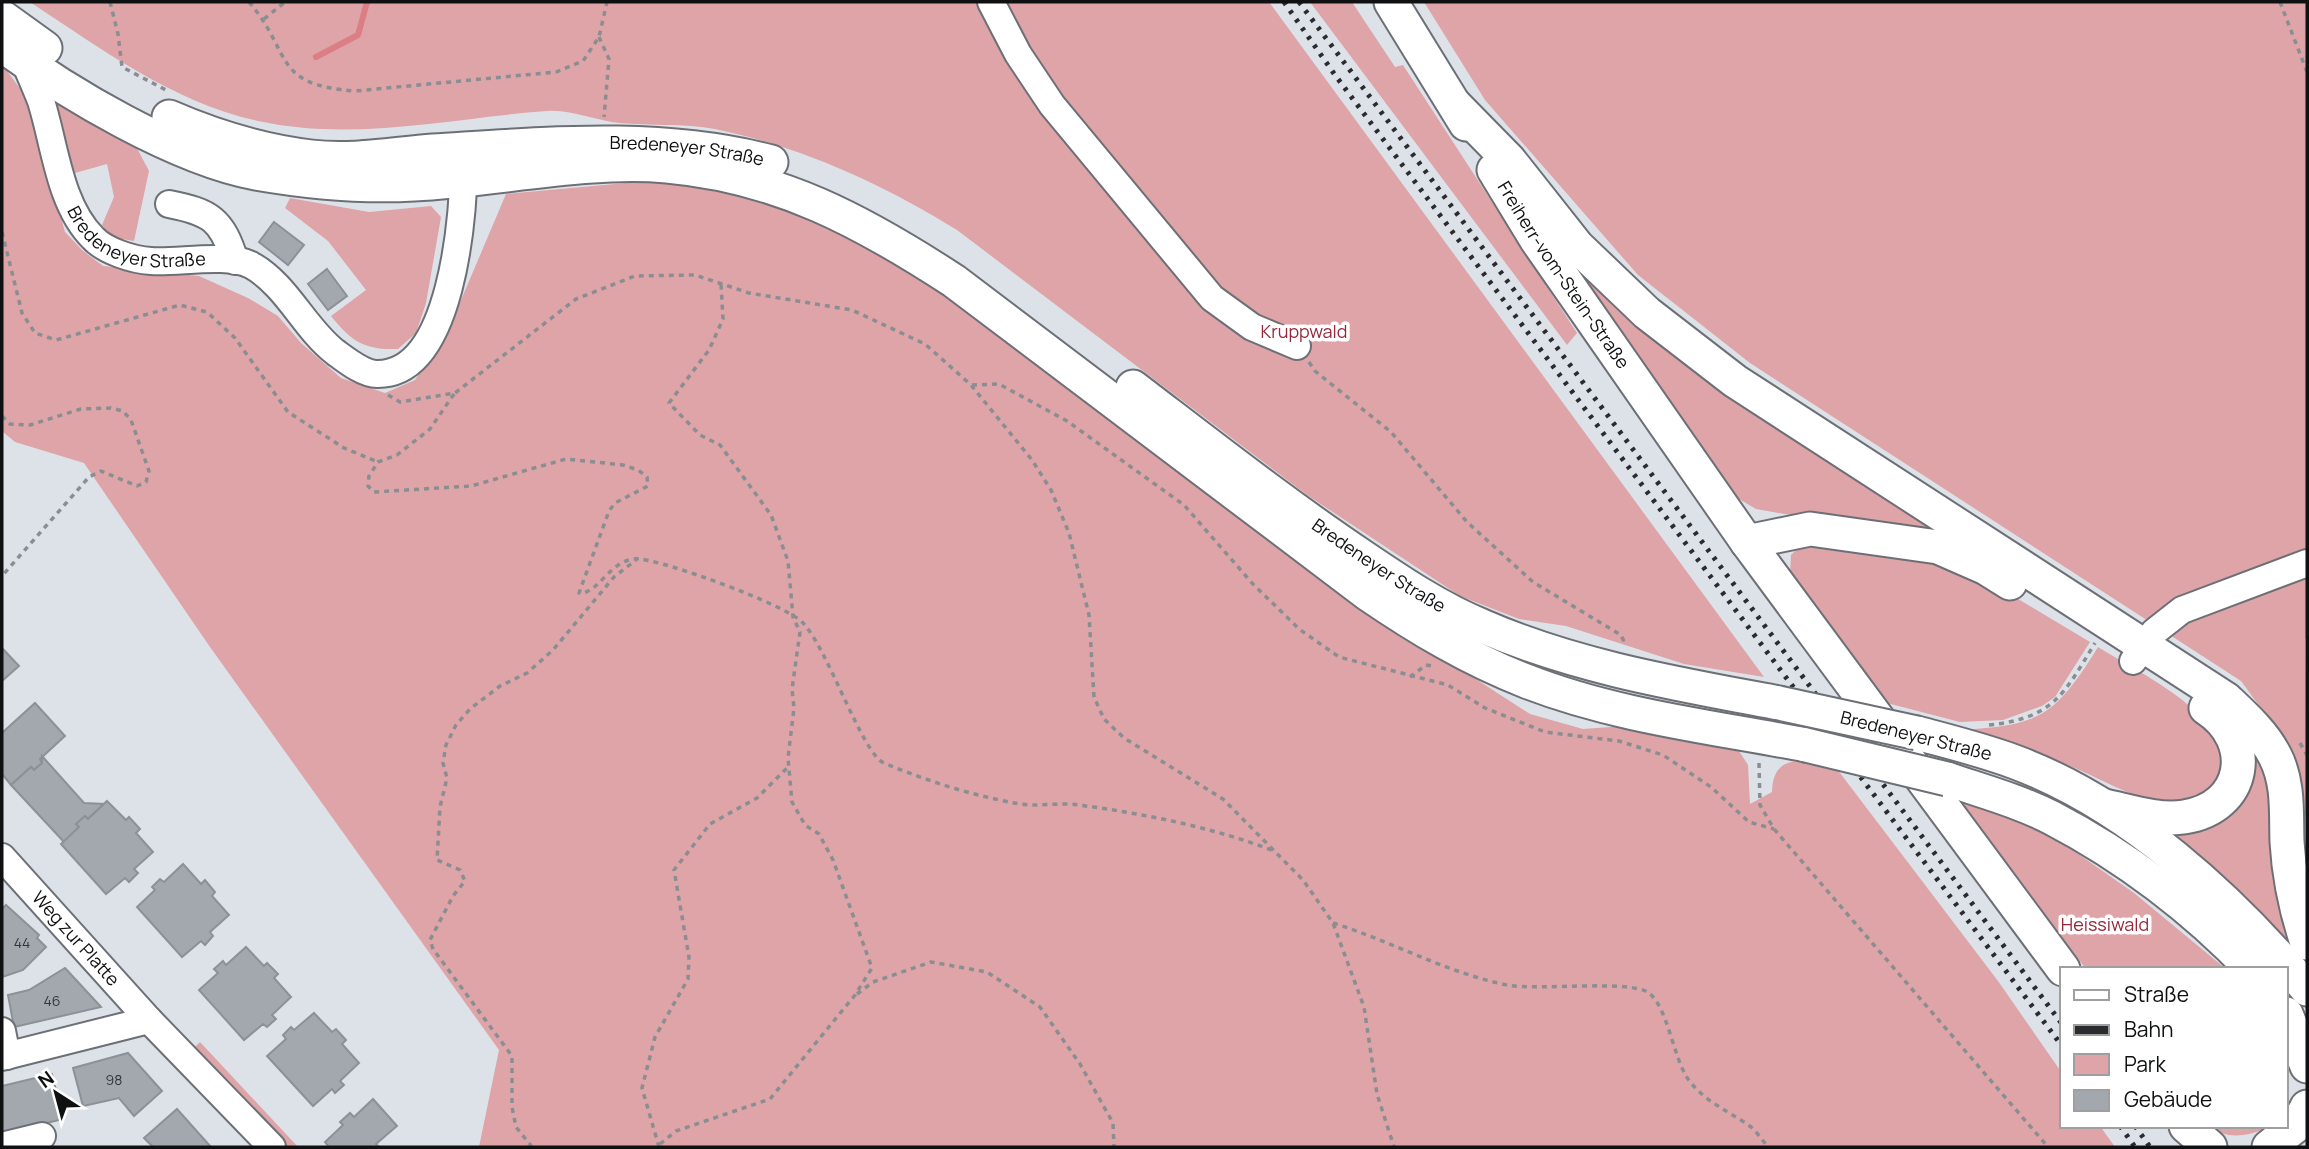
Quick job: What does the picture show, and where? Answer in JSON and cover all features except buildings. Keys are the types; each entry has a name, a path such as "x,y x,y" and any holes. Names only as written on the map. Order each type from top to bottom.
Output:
{"main road":[{"name":"Freiherr-vom-Stein-Straße","path":"1391,2 1536,239 1747,542 2062,967"},
{"name":"Bredeneyer Straße","path":"2,17 102,83 213,135 259,149 314,157 464,164 666,166 719,173 780,188 835,210 887,237 954,281 1367,594 1417,628 1471,657 1574,697 1615,708 1806,745 1947,779 2051,817 2104,849 2169,894 2250,967"},
{"name":"Bredeneyer Straße","path":"13,53 92,103 157,136 203,157 253,172 320,182 381,186 464,164 612,142 667,143 726,150 786,166 845,190 902,220 966,261 1320,528 1432,600 1482,626 1570,658 1662,681 1917,733 2015,762 2104,806 2227,903 2261,935 2307,989"},
{"path":"1455,105 1509,160 1577,246 1647,313 1735,381 2138,653 2224,722 2237,747 2238,771 2223,799 2189,816 2166,818 2104,806"},
{"path":"1747,542 1810,529 1938,547 1986,568 2226,699 2255,727 2276,757 2286,794 2287,844 2295,904 2307,943"},
{"path":"2288,1007 2307,1030"},
{"path":"2288,1019 2307,1066"},
{"path":"2269,1147 2298,1124 2307,1107"}],"street":[{"path":"991,2 1018,54 1052,105 1212,298 1252,327 1297,346"},
{"name":"Bredeneyer Straße","path":"13,53 40,100 76,217 94,240 118,253 148,261 235,261 251,265 280,289 333,351 363,370 377,374"},
{"path":"377,374 405,366 422,351 436,330 461,234 464,164"},
{"path":"169,204 201,211 219,226 235,261"},
{"path":"2138,653 2166,620 2182,610 2307,563"},
{"name":"Weg zur Platte","path":"2,857 149,1020 272,1147"},
{"path":"4,1048 149,1020"},
{"path":"2,1146 42,1136"}],"path":[{"path":"110,2 122,67 167,91"},
{"path":"249,2 264,19 283,62 302,81 324,89 355,91 556,72 583,61 599,37 607,2"},
{"path":"264,19 285,2"},
{"path":"2280,2 2307,72"},
{"path":"599,37 608,60 604,125"},
{"path":"2,232 22,313 35,333 56,340 180,305 207,312 235,338 288,412 344,448 379,462"},
{"path":"1276,852 1223,831 1076,804 1023,805 950,788 880,761 853,717 823,653 801,621 743,591 637,559 616,565 587,592 579,593 609,510 615,503 648,486 647,477 632,467 566,459 471,486 383,493 374,492 368,486 369,476 379,462 397,455 430,429 455,393 576,299 635,276 695,275 749,293 852,310 925,344 971,386 1032,460 1051,490 1069,533 1089,615 1094,697 1104,719 1124,738 1223,799 1276,852 1303,880 1333,923 1364,1007 1375,1081 1394,1147"},
{"path":"721,284 723,319 709,350 669,403 700,435 720,445 771,515 788,561 793,617 800,632 792,689 794,708 788,758 791,765 792,802 804,825 819,834 833,860 872,968 855,995 770,1099 676,1131 660,1146 642,1088 655,1037 688,979 689,957 674,870 710,824 757,798 791,765"},
{"path":"1297,346 1315,371 1391,432 1476,531 1533,582 1621,635 1628,650"},
{"path":"377,374 388,397 400,402 455,393"},
{"path":"971,386 999,384 1067,421 1184,505 1252,583 1299,629 1339,657 1448,685 1485,708 1545,732 1619,741 1663,755 1711,787 1749,822 1774,829"},
{"path":"2,416 10,424 30,425 81,409 116,409 131,420 149,471 146,482 137,486 101,471 89,477 2,576"},
{"path":"532,1147 516,1127 512,1098 512,1056 433,949 430,940 453,895 466,881 460,870 437,860 440,807 447,778 443,763 446,746 456,725 470,709 500,686 527,673 553,650 614,577 637,559"},
{"path":"1984,725 2019,720 2050,707 2060,699 2094,646"},
{"path":"1762,737 1760,805 1774,829 2048,1147"},
{"path":"1333,923 1368,934 1400,951 1507,985 1556,988 1637,986 1651,994 1688,1079 1710,1101 1748,1125 1768,1147"},
{"path":"855,995 873,982 931,962 987,972 1040,1007 1080,1063 1113,1123 1114,1147"}],"green space":[{"name":"Kruppwald","path":"30,2 977,2 1015,72 1177,271 1195,256 1061,97 1026,49 1005,2 1269,2 1764,677 1684,664 1566,626 1519,619 1460,596 1307,495 957,230 870,182 810,156 715,129 620,123 556,111 366,129 294,127 258,121 227,113 167,88"},
{"path":"1310,2 1352,2 1395,67 1403,65 1577,333 1567,345"},
{"path":"1424,2 2307,2 2307,838 2303,787 2282,737 2241,681 1750,363 1638,275 1485,100"},
{"path":"2,64 29,101 65,232 82,250 103,266 199,276 248,298 278,316 301,343 341,378 385,393 415,380 450,326 506,194 670,179 744,188 883,246 1380,617 1530,714 1583,729 1624,726 1737,748 1748,765 1750,804 1772,792 1774,778 1786,764 1805,761 1837,769 1998,981 2060,1070 2060,1128 2101,1128 2115,1147 479,1147 499,1050 210,647 84,463 15,442 2,431"},
{"path":"50,92 130,135 149,171 134,241 110,237 102,225 114,197 107,164 75,173"},
{"path":"290,198 369,212 431,206 441,217 426,303 416,333 398,349 376,348 360,343 331,316 366,290 328,241 285,208"},
{"path":"1539,219 1931,519 1940,541 1756,509 1729,493"},
{"path":"1805,541 1916,559 1983,578 2090,642 2055,697 2042,706 2003,720 1960,722 1883,702 1790,574 1791,555"},
{"path":"2098,647 2163,686 2207,722 2220,742 2224,763 2215,785 2210,790 2183,801 2150,800 2053,760 1955,730 2007,725 2042,714 2069,689"},
{"path":"2244,746 2268,760 2290,909 2307,970 2139,818 2192,824"},
{"name":"Heissiwald","path":"1958,800 2030,820 2134,893 2224,967 2084,967"},
{"path":"200,1042 298,1147 285,1147 264,1129 191,1051"},
{"path":"2212,1128 2265,1128 2239,1135"}],"waterway":[{"path":"316,57 358,35 367,2"}],"railway":[{"path":"1284,2 1335,75 2060,1043"},
{"path":"1299,2 2060,1021"},
{"path":"2121,1128 2135,1147"},
{"path":"2136,1128 2150,1147"}]}
